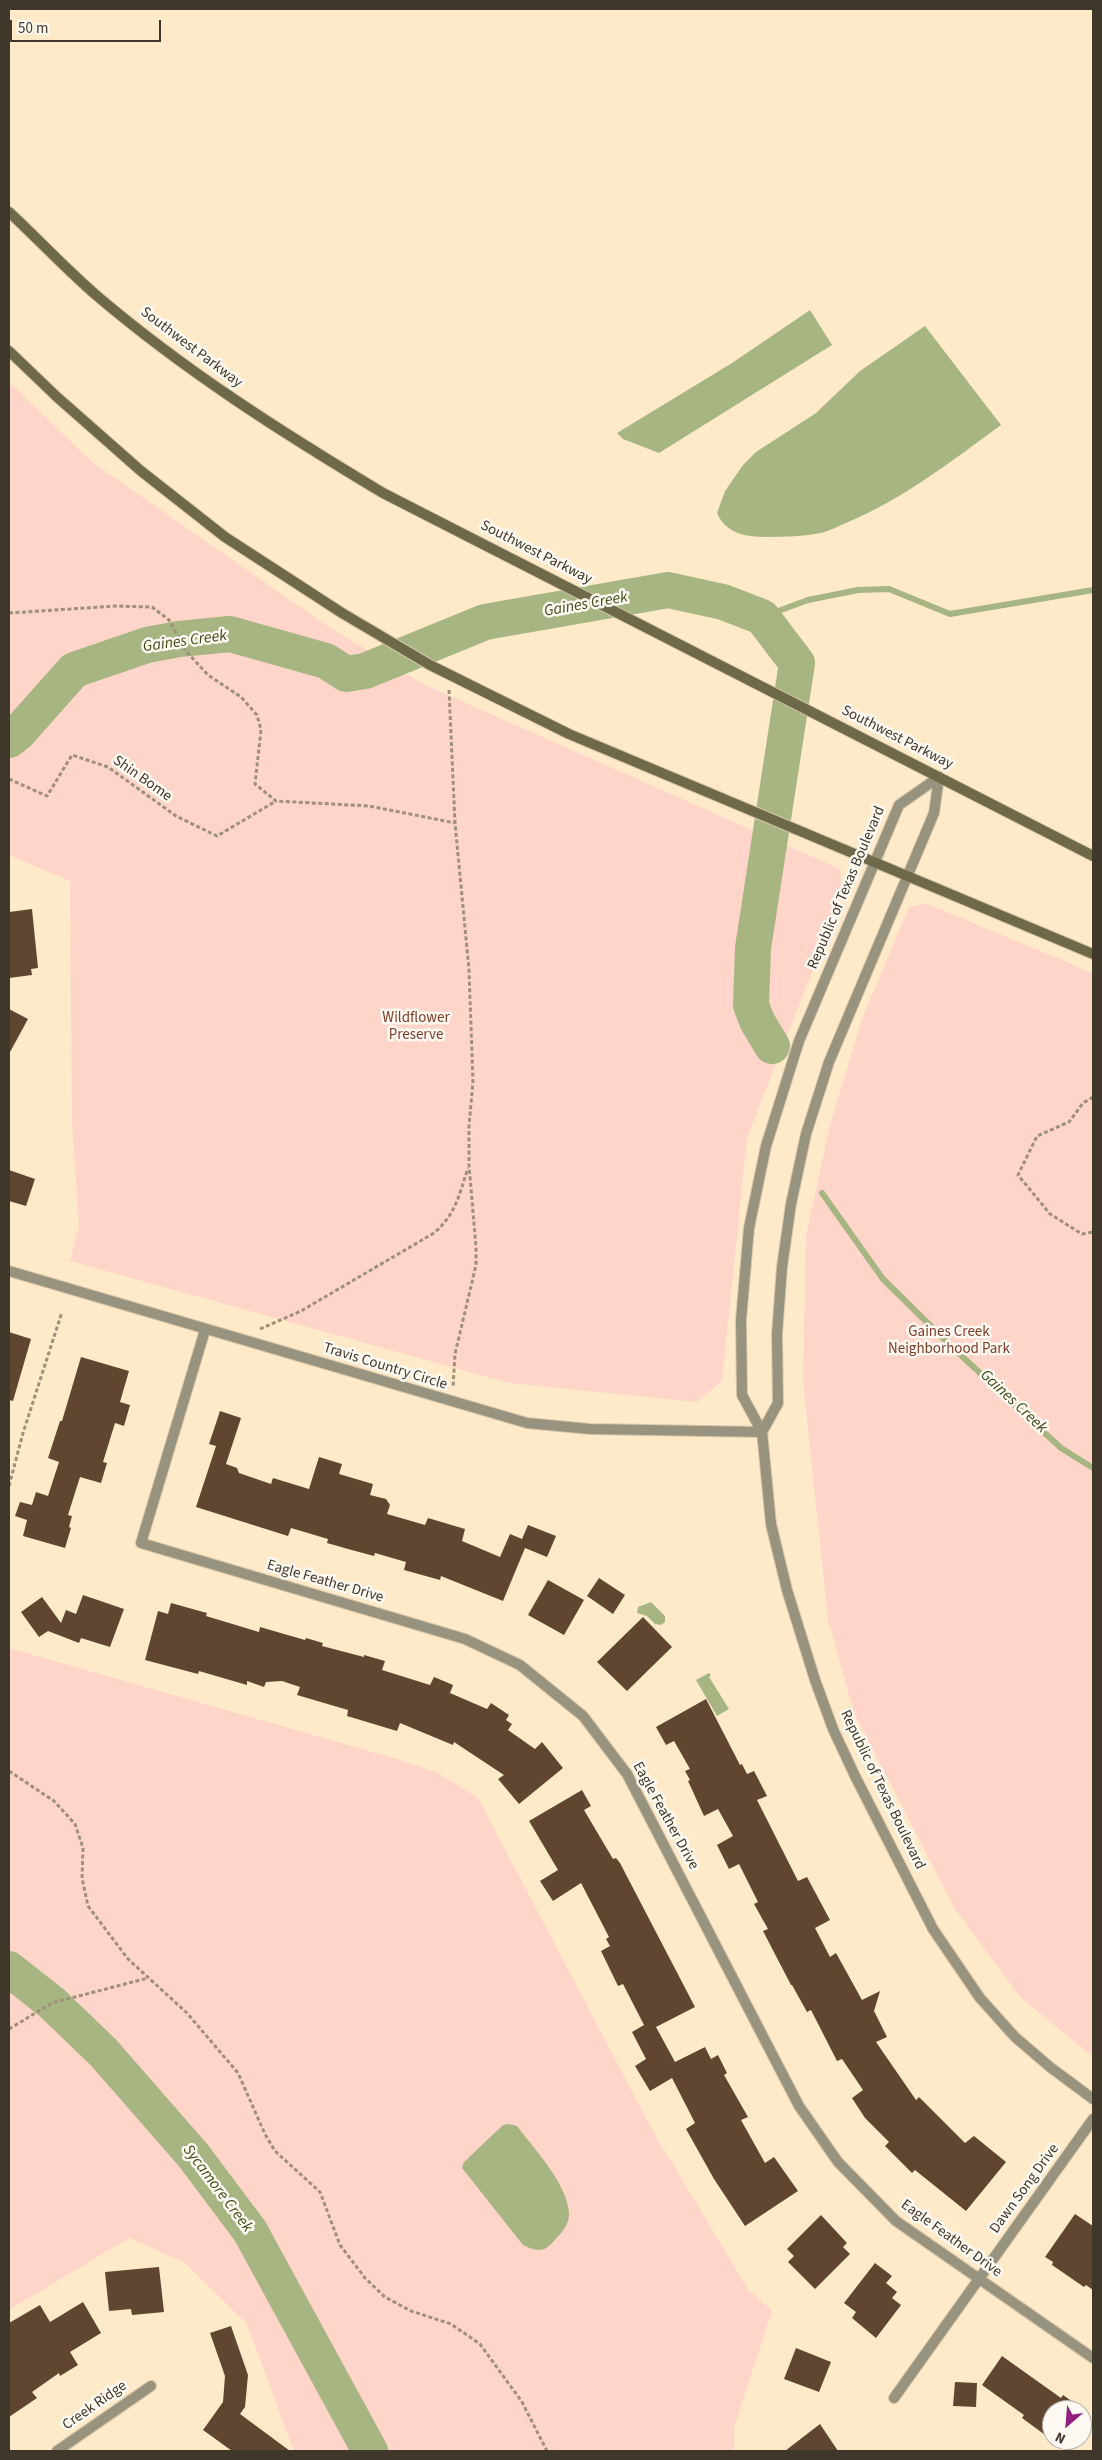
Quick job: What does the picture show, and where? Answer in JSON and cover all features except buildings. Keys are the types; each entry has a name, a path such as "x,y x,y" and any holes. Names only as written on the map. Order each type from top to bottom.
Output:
{"main road":[{"name":"Southwest Parkway","path":"9,212 96,295 192,370 270,424 383,492 1093,856"},
{"path":"9,350 57,397 141,471 225,537 342,613 449,675 569,734 1093,954"}],"street":[{"name":"Republic of Texas Boulevard","path":"939,777 899,804 799,1041 766,1146 749,1228 741,1320 742,1395 762,1432 766,1489 778,1556 815,1680 833,1729 855,1776 933,1929 980,1998 1015,2036 1050,2067 1093,2099"},
{"path":"762,1432 778,1403 777,1334 782,1267 791,1204 806,1134 829,1062 934,813 939,777"},
{"name":"Travis Country Circle","path":"9,1272 453,1403 527,1423 590,1429 762,1432"},
{"name":"Eagle Feather Drive","path":"205,1330 141,1543 465,1639 520,1665 583,1716 627,1774 800,2106 838,2162 896,2221 1093,2358"},
{"name":"Dawn Song Drive","path":"894,2398 1093,2119"},
{"name":"Creek Ridge","path":"58,2451 150,2386"}],"path":[{"path":"9,613 116,606 152,607 169,620 186,651 208,675 241,698 257,715 261,730 255,784 276,801 369,806 455,823"},
{"path":"449,675 455,823 468,970 473,1082 469,1126 469,1165 476,1265 455,1354 453,1403"},
{"name":"Shin Bome","path":"9,779 47,796 72,755 108,767 176,816 217,836 276,801"},
{"path":"1093,1097 1083,1102 1069,1122 1037,1136 1018,1175 1050,1214 1082,1234 1093,1232"},
{"path":"239,1340 301,1311 434,1233 446,1222 457,1204 469,1165"},
{"path":"9,1486 62,1312"},
{"path":"9,1771 54,1801 75,1824 83,1848 82,1878 88,1906 128,1960 187,2013 238,2073 264,2134 275,2151 320,2192 340,2245 365,2278 385,2297 411,2311 451,2324 480,2344 522,2402 546,2451"},
{"path":"9,2029 52,2003 149,1978"}],"green space":[{"name":"Wildflower Preserve","path":"9,382 92,462 323,623 421,683 840,869 842,895 747,1138 722,1381 697,1402 509,1383 70,1261 79,1226 72,1122 70,881 9,855"},
{"name":"Gaines Creek Neighborhood Park","path":"925,903 1093,973 1093,2057 1020,1997 955,1909 854,1713 828,1619 803,1382 806,1236 830,1125 862,1019 909,907"},
{"path":"9,1648 397,1759 438,1773 478,1798 655,2135 748,2289 772,2311 734,2427 734,2451 294,2451 247,2324 184,2262 129,2238 9,2310"}],"shaded area":[{"path":"810,310 832,345 659,453 623,439 617,433 732,363"},
{"path":"925,326 1001,425 907,491 887,503 828,531 801,536 760,537 738,533 726,526 717,513 725,491 743,465 756,452 816,413 860,371"},
{"path":"651,1602 665,1616 665,1622 661,1625 655,1624 647,1616 637,1613 638,1607"},
{"path":"709,1673 711,1675 709,1677 729,1709 717,1716 696,1680"},
{"path":"503,2125 517,2126 550,2168 568,2204 569,2216 565,2227 550,2246 543,2249 535,2250 523,2245 462,2168 464,2162"}],"waterway":[{"path":"762,617 808,600 858,590 889,589 950,614 1093,590"},
{"name":"Gaines Creek","path":"9,740 18,733 74,670 147,645 179,639 230,634 326,661 346,674 365,671 485,622 668,590 723,602 762,617 797,663 753,948 751,1005 757,1021 772,1046"},
{"name":"Gaines Creek","path":"822,1193 883,1279 953,1348 1061,1448 1093,1468"},
{"name":"Sycamore Creek","path":"9,1969 52,2003 103,2052 193,2155 250,2231 370,2451"}]}
